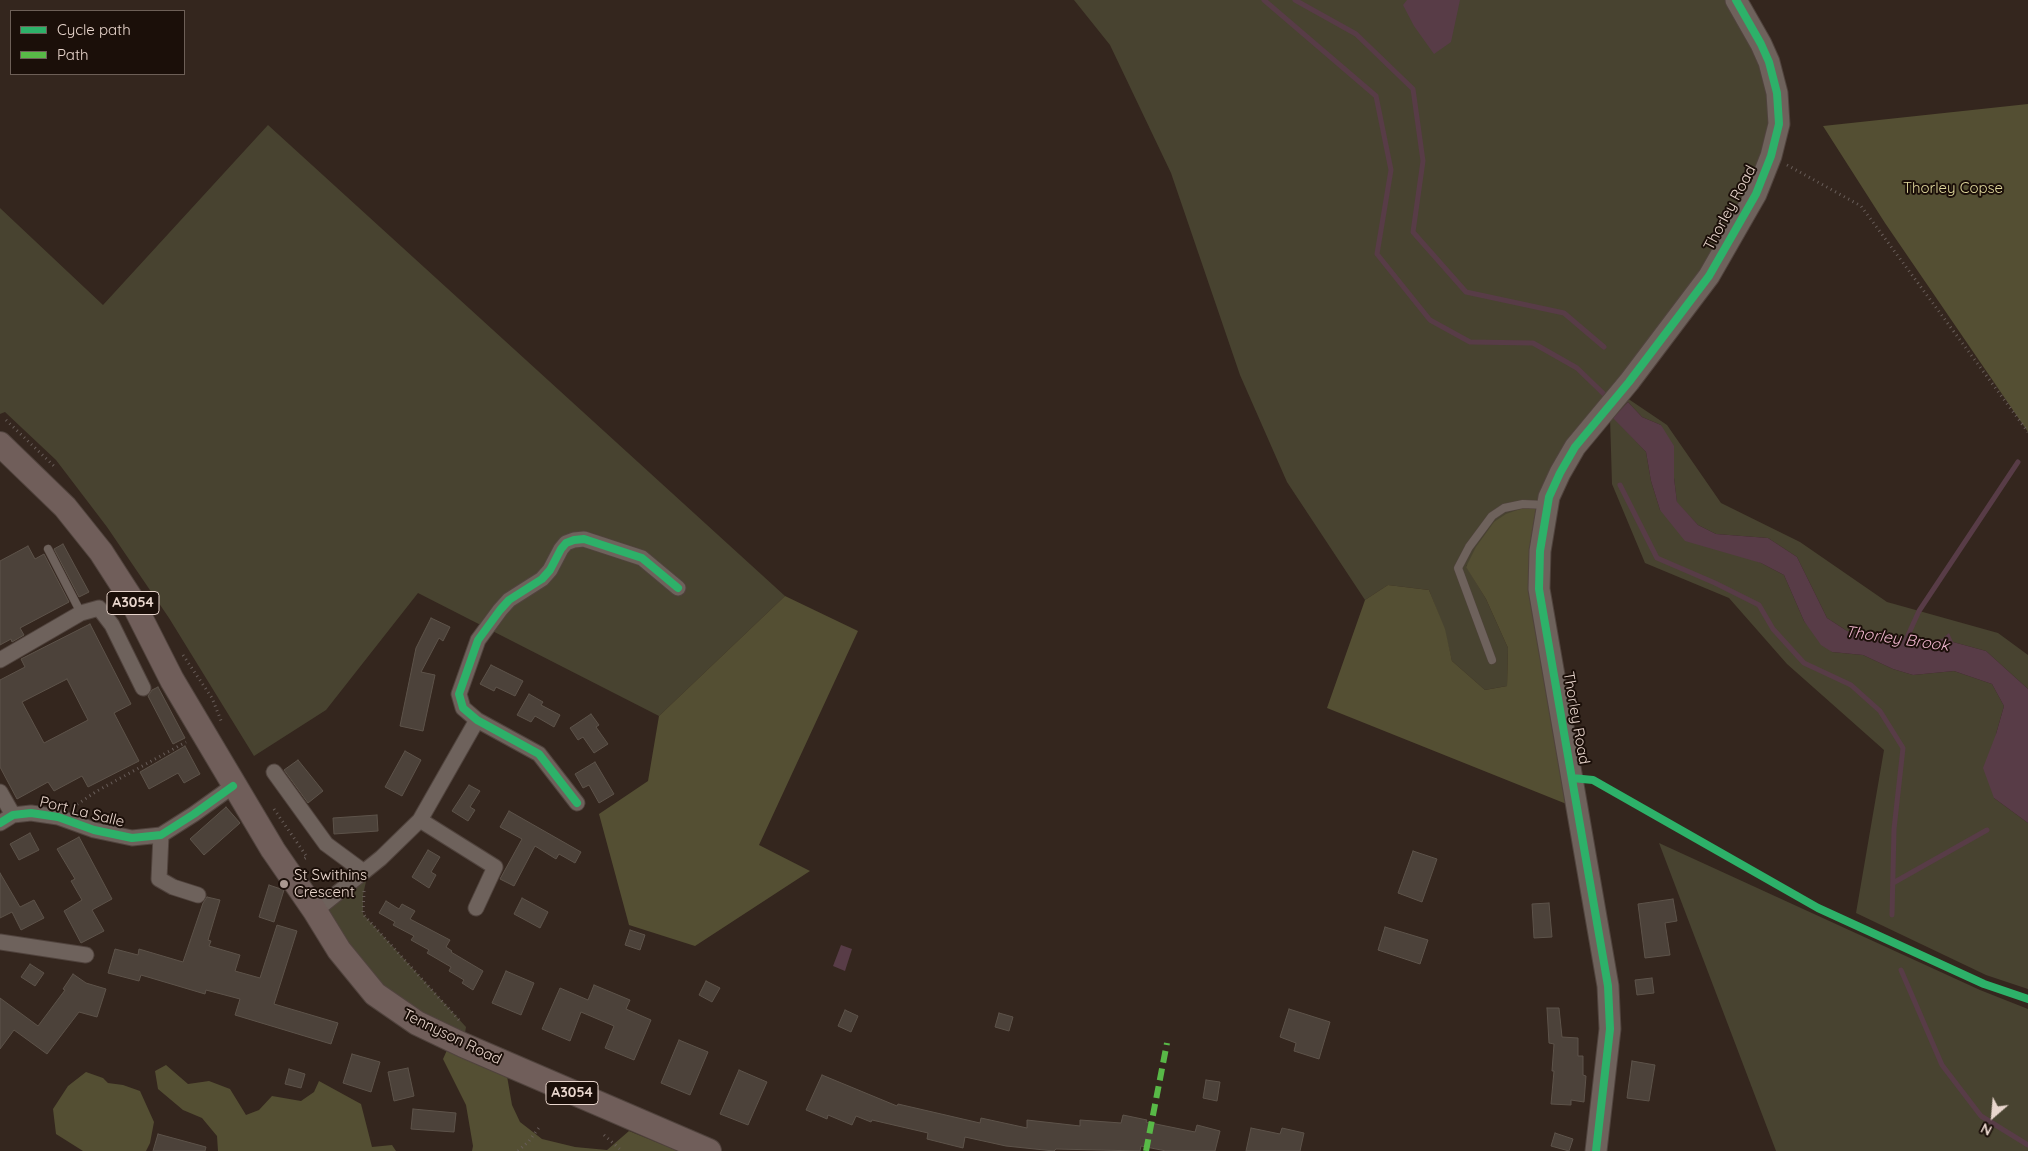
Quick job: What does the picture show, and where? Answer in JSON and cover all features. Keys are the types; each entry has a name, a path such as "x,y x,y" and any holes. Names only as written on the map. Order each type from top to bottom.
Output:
{"main road":[{"name":"Thorley Road","path":"1596,1151 1610,1029 1608,986 1539,589 1540,550 1549,498 1560,472 1575,447 1629,382 1709,276 1756,194 1772,156 1779,124 1777,93 1769,62 1736,0"},
{"name":"A3054","path":"0,444 65,507 101,552 130,597 172,680 233,786"},
{"name":"Tennyson Road","path":"233,786 272,850 315,911 339,950 375,994 417,1023 463,1045 709,1151"}],"street":[{"path":"577,804 539,754 477,720 463,708 459,694 478,640 491,620 509,600 542,579 550,570 566,543 574,540 584,539 642,558 678,588"},
{"path":"0,660 81,612 99,608 112,625 143,688"},
{"path":"315,911 366,870 420,820 477,720"},
{"path":"274,772 326,844 366,870"},
{"name":"Port La Salle","path":"7,819 31,813 58,818 94,830 132,838 161,835 233,786"},
{"path":"0,792 7,819"},
{"path":"420,820 495,867 476,908"},
{"path":"161,835 159,879 173,888 198,895"},
{"path":"0,942 86,955"}],"lane":[{"path":"1492,660 1458,568 1469,547 1492,516 1504,508 1523,504 1548,505"},
{"path":"48,549 81,612"}],"path":[{"path":"1772,156 1861,206 2028,432"},
{"path":"58,818 97,791 203,733"},
{"path":"366,870 363,914 466,1027 463,1045"},
{"path":"518,1151 529,1141 540,1124"},
{"path":"604,1136 622,1151"}],"shaded area":[{"path":"1074,0 1725,0 1761,55 1771,102 1771,125 1758,177 1703,268 1538,508 1466,566 1486,599 1508,648 1507,686 1485,690 1452,661 1444,629 1429,590 1388,585 1365,600 1287,482 1240,375 1171,173 1110,45"},
{"path":"268,125 785,596 659,716 418,593 326,710 254,756 169,618 107,527 56,460 5,412 0,414 0,208 103,305"},
{"path":"1627,398 1667,425 1721,503 1800,542 1887,602 1998,633 2028,655 2028,689 1986,651 1942,639 1923,642 1847,631 1827,618 1797,557 1768,538 1716,534 1698,525 1677,503 1674,478 1661,425 1642,417 1628,402 1614,418 1646,452 1651,481 1660,510 1784,575 1804,621 1832,652 1863,655 1893,669 1913,675 1954,671 1992,684 2004,706 1996,734 1994,798 2028,823 2028,989 1986,975 1856,913 1884,750 1787,664 1729,598 1645,563 1612,484 1610,417"},
{"path":"1659,843 1980,990 2028,1009 2028,1151 1776,1151"},
{"path":"369,868 363,895 363,914 466,1027 463,1045 417,1023 315,911"}],"green space":[{"name":"Thorley Copse","path":"2028,104 2028,432 1885,223 1823,126"},
{"path":"1523,508 1538,508 1569,805 1327,708 1365,600 1388,585 1429,590 1445,629 1452,661 1485,690 1507,686 1508,648 1486,599 1466,567 1476,547 1494,522 1506,514"},
{"path":"785,596 858,631 759,845 810,871 695,946 629,925 599,814 648,781 659,716"},
{"path":"448,1048 507,1076 512,1105 520,1122 542,1139 575,1147 607,1150 629,1131 678,1151 472,1151 473,1146 466,1105 443,1059"},
{"path":"166,1065 188,1084 209,1081 230,1089 246,1115 259,1110 272,1096 301,1101 314,1092 319,1081 361,1104 372,1147 392,1145 396,1151 218,1151 217,1136 202,1118 183,1110 158,1089 155,1071"},
{"path":"86,1072 103,1078 108,1083 123,1085 140,1091 154,1122 150,1143 146,1151 83,1151 56,1134 53,1109 68,1086"}],"water":[{"path":"1407,0 1460,0 1451,42 1434,54 1414,26 1403,5"},
{"path":"1628,402 1642,417 1661,425 1674,446 1674,478 1677,502 1698,525 1716,534 1768,538 1797,557 1827,618 1847,631 1923,642 1942,639 1949,633 1953,642 1986,651 2028,689 2028,823 1994,798 1983,768 2004,706 1992,684 1954,671 1913,675 1893,669 1863,655 1832,652 1821,645 1804,621 1784,575 1761,563 1685,541 1660,510 1651,481 1646,452 1613,418"},
{"path":"841,945 852,949 845,971 833,966"}],"building":[{"path":"63,544 89,592 79,597 54,549"},
{"path":"28,546 35,559 44,554 69,602 20,628 24,635 12,642 11,639 0,645 0,561"},
{"path":"431,618 450,627 443,641 439,638 421,672 435,675 423,731 400,726 416,648"},
{"path":"90,624 131,704 114,713 139,761 88,787 82,776 54,791 48,782 17,799 0,767 0,680 25,667 21,659","holes":["67,679 88,720 44,743 22,702"]},
{"path":"491,665 523,681 515,696 496,687 494,691 480,684"},
{"path":"158,687 185,738 173,744 148,696 152,690"},
{"path":"529,694 543,702 541,705 560,715 554,727 535,716 531,722 517,715"},
{"path":"591,714 599,725 596,727 608,744 594,753 583,737 578,740 570,728"},
{"path":"185,746 200,774 184,783 178,773 149,789 140,772"},
{"path":"405,751 421,760 402,796 385,787"},
{"path":"298,760 323,791 308,803 284,770"},
{"path":"595,762 614,794 599,803 589,785 583,788 575,774"},
{"path":"469,785 480,791 470,807 475,810 468,821 452,811"},
{"path":"226,807 240,823 204,855 190,839"},
{"path":"509,811 581,852 575,863 559,854 556,859 535,846 514,886 500,879 522,839 500,827"},
{"path":"377,815 378,831 334,834 333,818"},
{"path":"30,833 39,850 19,860 10,844"},
{"path":"79,837 112,899 92,910 104,931 81,943 64,911 82,900 71,881 75,879 57,849"},
{"path":"428,850 440,857 431,872 436,875 429,888 412,877"},
{"path":"1413,851 1437,859 1422,902 1398,893"},
{"path":"0,873 20,907 34,900 44,918 21,930 12,912 0,918"},
{"path":"269,885 284,890 274,922 259,917"},
{"path":"207,897 220,900 208,940 211,941 209,946 240,955 235,971 260,978 277,925 297,931 274,1004 338,1023 331,1044 235,1015 240,999 206,990 205,994 141,975 139,981 108,973 115,949 138,955 139,949 183,962 203,903"},
{"path":"522,898 548,912 540,928 514,914"},
{"path":"1673,899 1677,921 1665,923 1670,955 1645,958 1638,904"},
{"path":"386,901 399,909 402,904 415,911 410,919 450,940 446,947 451,952 483,971 473,990 462,983 464,980 449,971 451,967 427,953 429,950 411,940 414,936 393,925 395,922 379,913"},
{"path":"1549,903 1552,937 1534,938 1532,904"},
{"path":"1385,927 1428,940 1420,964 1378,950"},
{"path":"630,930 645,935 640,950 625,945"},
{"path":"30,964 44,973 35,986 21,977"},
{"path":"506,971 534,983 521,1015 492,1003"},
{"path":"73,974 86,983 106,989 97,1017 79,1012 47,1054 14,1030 0,1049 0,998 38,1026 65,990 63,989"},
{"path":"1652,978 1654,993 1637,995 1635,980"},
{"path":"706,981 720,988 712,1002 699,995"},
{"path":"594,985 630,1000 626,1009 651,1020 634,1060 605,1048 614,1026 581,1012 570,1041 542,1029 560,988 588,1000"},
{"path":"1547,1008 1559,1008 1562,1037 1578,1038 1578,1056 1583,1056 1583,1075 1586,1076 1584,1102 1571,1100 1571,1105 1551,1104 1554,1044 1549,1043"},
{"path":"1289,1009 1330,1022 1319,1059 1294,1051 1296,1043 1280,1037"},
{"path":"845,1010 858,1016 851,1032 838,1026"},
{"path":"999,1013 1013,1017 1009,1031 995,1027"},
{"path":"679,1040 708,1052 690,1095 661,1083"},
{"path":"352,1054 380,1062 371,1092 343,1083"},
{"path":"1632,1061 1655,1065 1649,1101 1627,1098"},
{"path":"408,1068 414,1096 394,1101 388,1072"},
{"path":"289,1069 305,1074 301,1088 285,1084"},
{"path":"739,1070 767,1082 748,1125 720,1114"},
{"path":"822,1075 897,1106 898,1104 980,1123 981,1118 1027,1128 1027,1120 1080,1126 1080,1120 1121,1123 1123,1115 1147,1120 1146,1122 1195,1132 1197,1125 1220,1131 1215,1151 1166,1151 1141,1146 1140,1151 1056,1149 1054,1151 1006,1146 965,1137 963,1148 927,1139 928,1133 872,1120 871,1122 856,1116 852,1125 828,1115 827,1119 806,1110"},
{"path":"1206,1080 1220,1082 1217,1101 1203,1098"},
{"path":"413,1109 456,1113 454,1132 411,1129"},
{"path":"1251,1128 1280,1134 1282,1128 1304,1133 1300,1151 1246,1151"},
{"path":"1555,1133 1573,1139 1569,1151 1551,1146"},
{"path":"158,1134 206,1147 205,1151 153,1151"}],"waterway":[{"name":"Thorley Brook","path":"1264,0 1376,96 1391,170 1377,254 1430,320 1470,342 1533,343 1577,368 1609,399"},
{"path":"1295,0 1356,34 1413,89 1423,161 1413,232 1466,292 1564,313 1604,347"},
{"path":"1904,644 1919,611 2018,462"},
{"path":"1620,485 1657,558 1715,583 1759,605 1773,629 1804,663 1851,685 1880,711 1903,748 1894,829 1892,915"},
{"path":"1893,883 1987,830"},
{"path":"1901,970 1942,1065 1981,1116 2028,1145"}],"marked path":[{"path":"1146,1151 1167,1043"}],"cycle path":[{"path":"1596,1151 1610,1029 1608,986 1539,589 1540,551 1549,497 1575,447 1629,382 1709,276 1756,194 1771,156 1779,124 1777,93 1769,62 1736,0"},
{"path":"577,803 539,754 477,720 463,708 459,694 478,640 509,600 542,579 550,570 561,549 566,543 574,540 584,539 642,558 678,588"},
{"path":"1572,778 1593,780 1818,908 1984,984 2028,999"},
{"path":"0,823 13,815 31,813 58,817 94,830 132,838 161,835 233,786"}],"place":[{"name":"St Swithins Crescent","path":"284,884"}]}
